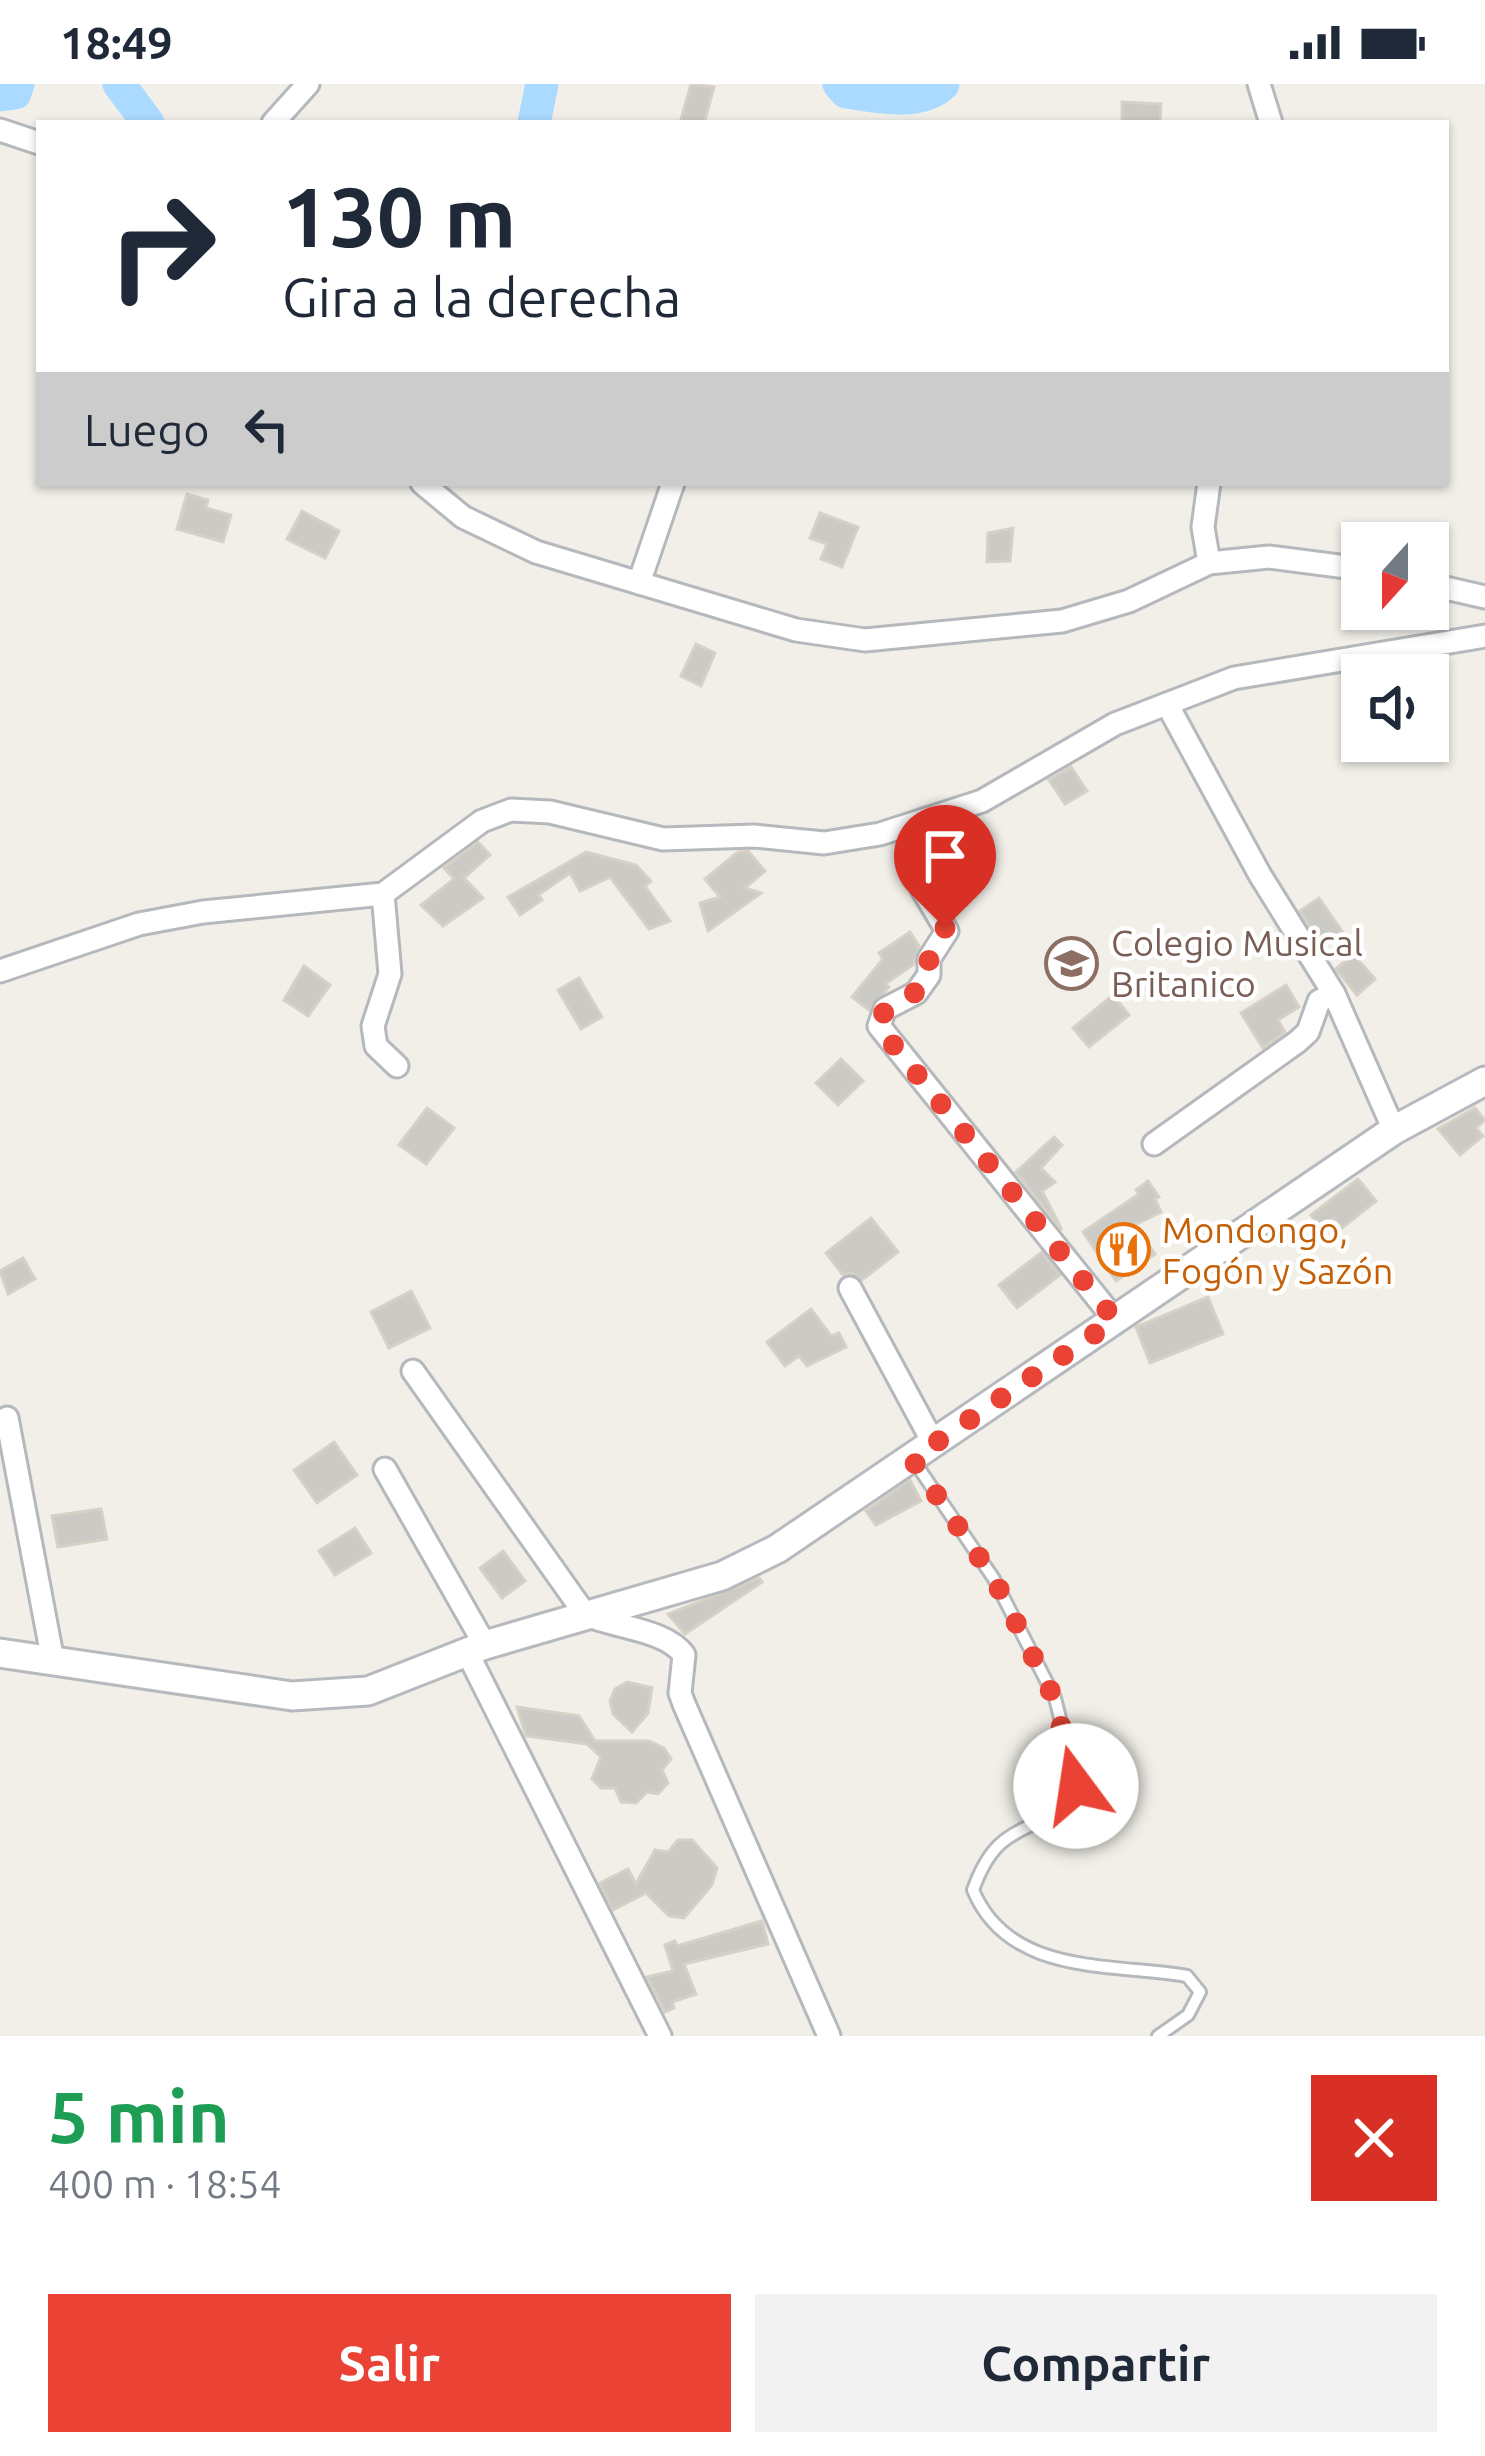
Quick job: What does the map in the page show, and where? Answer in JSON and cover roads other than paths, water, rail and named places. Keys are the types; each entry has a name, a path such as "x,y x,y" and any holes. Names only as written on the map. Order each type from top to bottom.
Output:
{"street":[{"path":"276,120 308,84"},
{"path":"1259,84 1270,120"},
{"path":"0,130 36,142"},
{"path":"426,486 463,517 536,552 796,630 865,640 1062,621 1129,601 1209,563 1269,557 1341,566"},
{"path":"639,583 672,486"},
{"path":"1209,486 1203,527 1209,563"},
{"path":"1449,589 1485,597"},
{"path":"0,971 139,924 203,912 383,894 482,821 512,810 550,812 663,839 754,836 824,843 880,834 982,801 1115,724 1234,678 1485,636"},
{"path":"1167,704 1260,875 1334,994 1394,1130"},
{"path":"925,820 946,854 944,862 926,872 922,889 947,932 929,959 929,975 916,992 885,1009 879,1027 1115,1320"},
{"path":"383,894 390,974 374,1026 376,1046 397,1066"},
{"path":"1154,1144 1297,1042 1308,1032 1319,1001 1334,994"},
{"path":"0,1653 292,1696 368,1691 476,1648 722,1576 777,1549 1394,1130 1485,1081"},
{"path":"850,1288 923,1452"},
{"path":"412,1370 586,1614 608,1625 667,1640 684,1655 680,1693 684,1704 829,2036"},
{"path":"7,1418 53,1661"},
{"path":"385,1469 661,2036"}],"lane":[{"path":"923,1452 1054,1698 1076,1786 1064,1805 1035,1825 1004,1835 984,1858 973,1890 985,1918 1013,1942 1058,1958 1124,1971 1187,1976 1200,1992 1188,2015 1158,2036"}],"waterway":[{"path":"0,95 15,93 18,84"},
{"path":"119,84 146,120"},
{"path":"535,120 542,84"},
{"path":"839,84 846,92 897,98 922,96 943,84"}],"place":[{"name":"Colegio Musical Britanico","path":"1072,963"},
{"name":"Mondongo, Fogón y Sazón","path":"1123,1250"}]}
